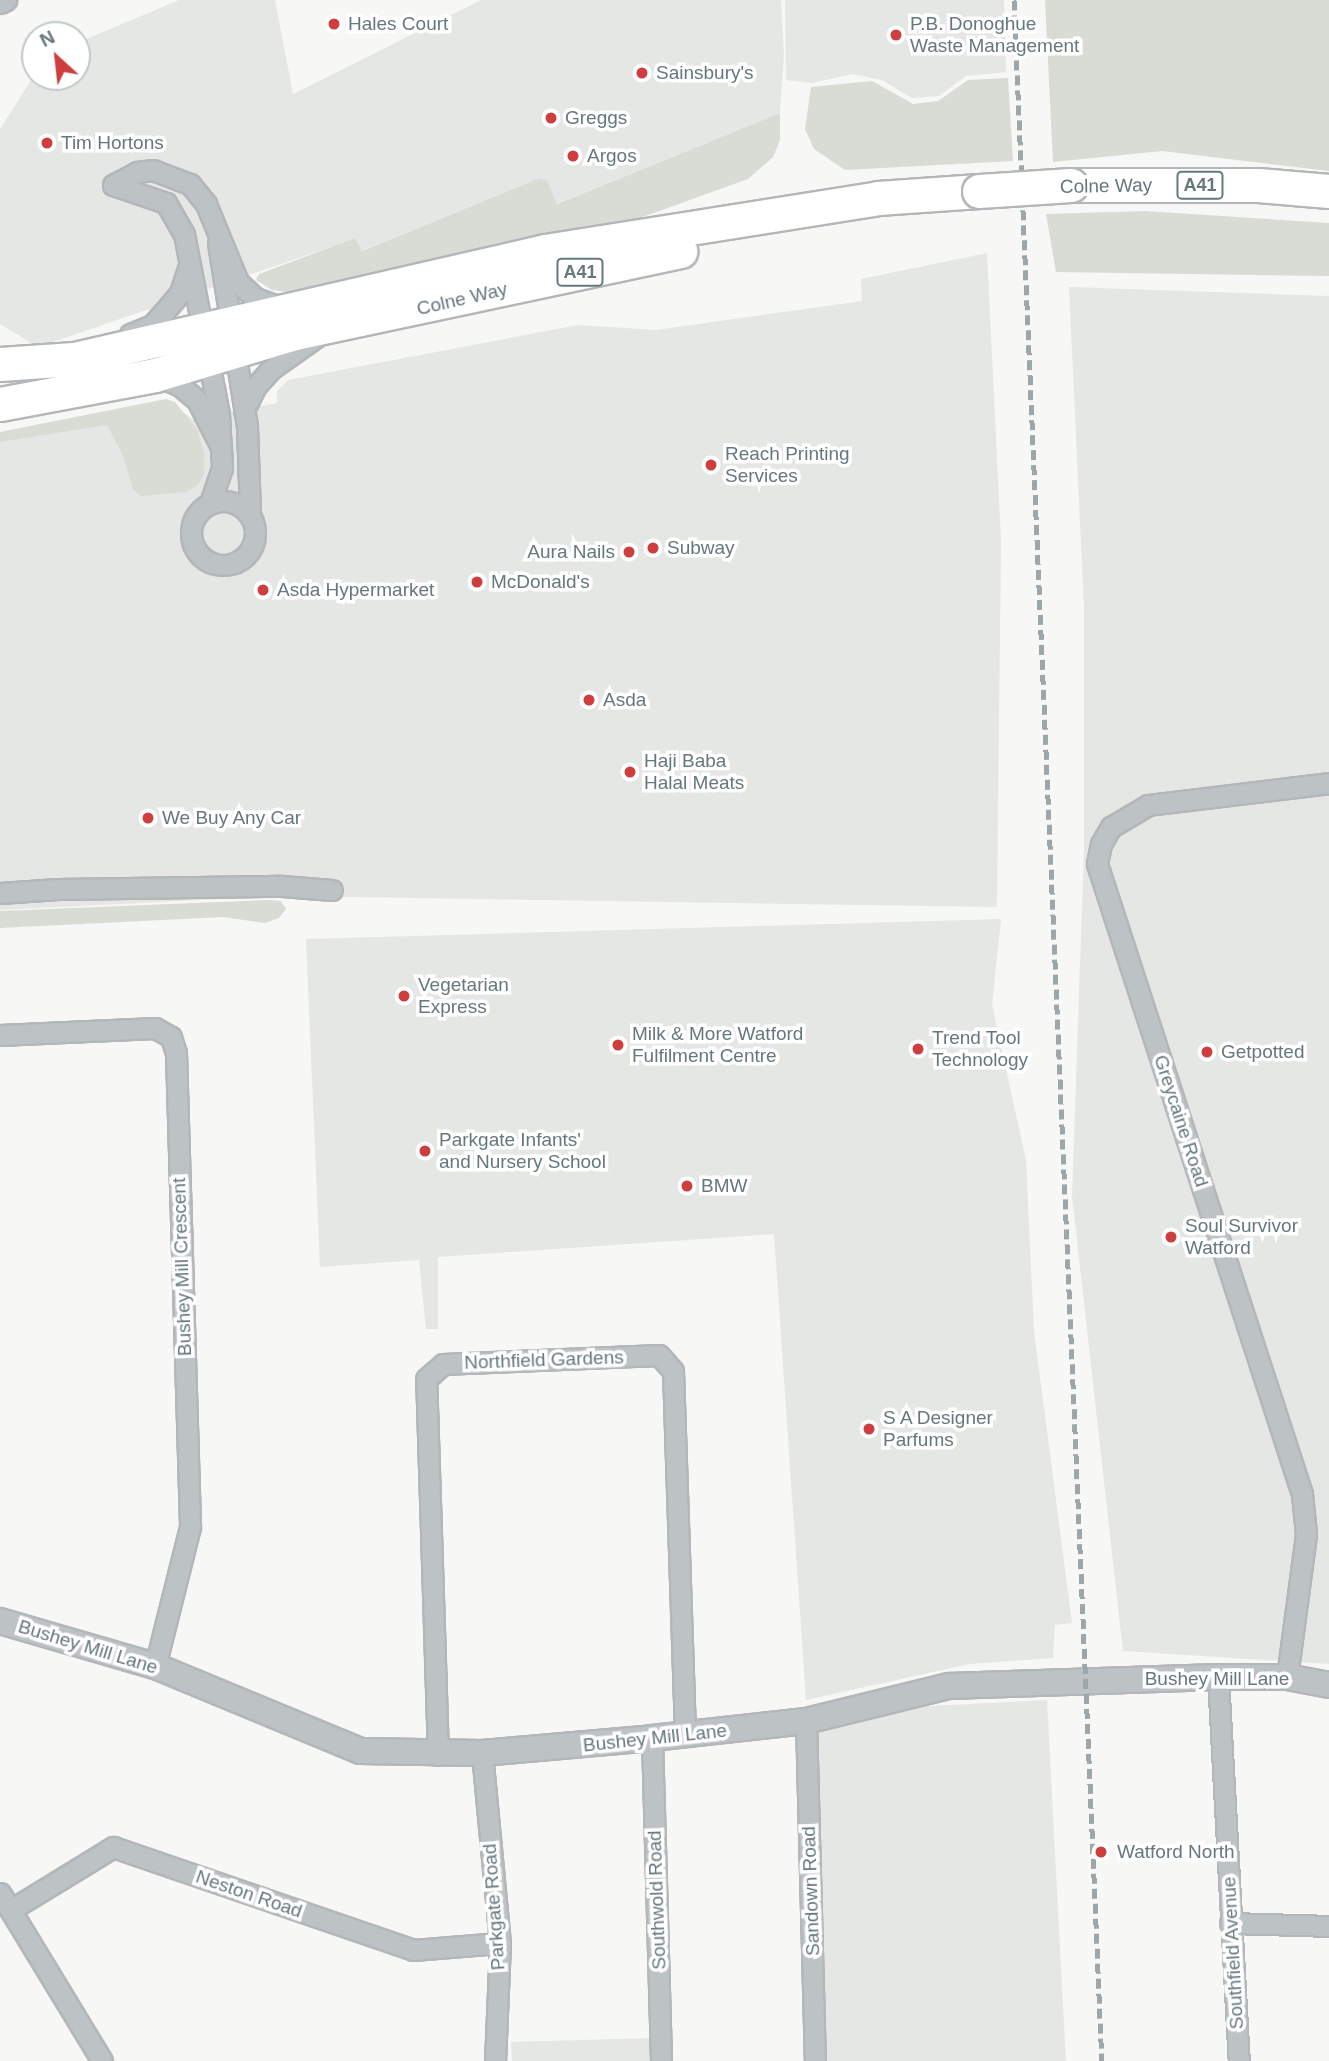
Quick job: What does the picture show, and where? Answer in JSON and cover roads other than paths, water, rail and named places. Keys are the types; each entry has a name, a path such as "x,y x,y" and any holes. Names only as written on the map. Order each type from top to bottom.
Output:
{"highway":[{"name":"Colne Way","path":"0,404 155,375 285,309 545,251 878,198 925,197 1071,185 1258,185 1329,191"},
{"name":"Colne Way","path":"0,364 74,359 329,329 635,260 880,212 925,197"}],"street":[{"path":"0,4 6,0"},
{"path":"250,515 228,501 210,503 198,512 190,531 196,551 209,563 234,564 248,553 255,530 250,515 244,410 190,264 184,234 166,203 113,185 137,172 153,170 179,177 206,205 218,243 243,289 285,309"},
{"path":"210,503 222,468 218,243"},
{"path":"74,359 152,324 180,293 190,264"},
{"path":"244,410 255,387 271,369 329,329"},
{"path":"155,375 179,385 197,400 220,447"},
{"name":"Greycaine Road","path":"1287,1677 1306,1534 1302,1494 1097,864 1101,844 1111,827 1149,805 1329,783"},
{"path":"0,893 58,888 282,886 332,890"},
{"name":"Bushey Mill Crescent","path":"0,1035 155,1028 171,1037 176,1053 190,1527 155,1666"},
{"name":"Northfield Gardens","path":"438,1755 426,1379 443,1364 659,1355 673,1371 685,1735"},
{"name":"Bushey Mill Lane","path":"0,1622 155,1666 360,1751 438,1755 685,1735 806,1721 949,1686 1218,1677 1287,1677 1329,1685"},
{"name":"Southfield Avenue","path":"1218,1677 1239,2061"},
{"name":"Sandown Road","path":"806,1721 815,2061"},
{"name":"Southwold Road","path":"652,1738 661,2061"},
{"name":"Parkgate Road","path":"482,1753 500,1943 495,2061"},
{"name":"Neston Road","path":"6,1901 113,1847 413,1950 500,1943"},
{"path":"6,1901 102,2061"},
{"path":"1230,1923 1329,1926"}],"railway":[{"path":"1014,0 1102,2061"}],"place":[{"name":"Hales Court","path":"334,24"},
{"name":"P.B. Donoghue Waste Management","path":"896,35"},
{"name":"Sainsbury's","path":"642,73"},
{"name":"Greggs","path":"551,118"},
{"name":"Tim Hortons","path":"47,143"},
{"name":"Argos","path":"573,156"},
{"name":"Reach Printing Services","path":"711,465"},
{"name":"Subway","path":"653,548"},
{"name":"Aura Nails","path":"629,552"},
{"name":"McDonald's","path":"477,582"},
{"name":"Asda Hypermarket","path":"263,590"},
{"name":"Asda","path":"589,700"},
{"name":"Haji Baba Halal Meats","path":"630,772"},
{"name":"We Buy Any Car","path":"148,818"},
{"name":"Vegetarian Express","path":"404,996"},
{"name":"Milk & More Watford Fulfilment Centre","path":"618,1045"},
{"name":"Trend Tool Technology","path":"918,1049"},
{"name":"Getpotted","path":"1207,1052"},
{"name":"Parkgate Infants' and Nursery School","path":"425,1151"},
{"name":"BMW","path":"687,1186"},
{"name":"Soul Survivor Watford","path":"1171,1237"},
{"name":"S A Designer Parfums","path":"869,1429"},
{"name":"Watford North","path":"1101,1852"}]}
